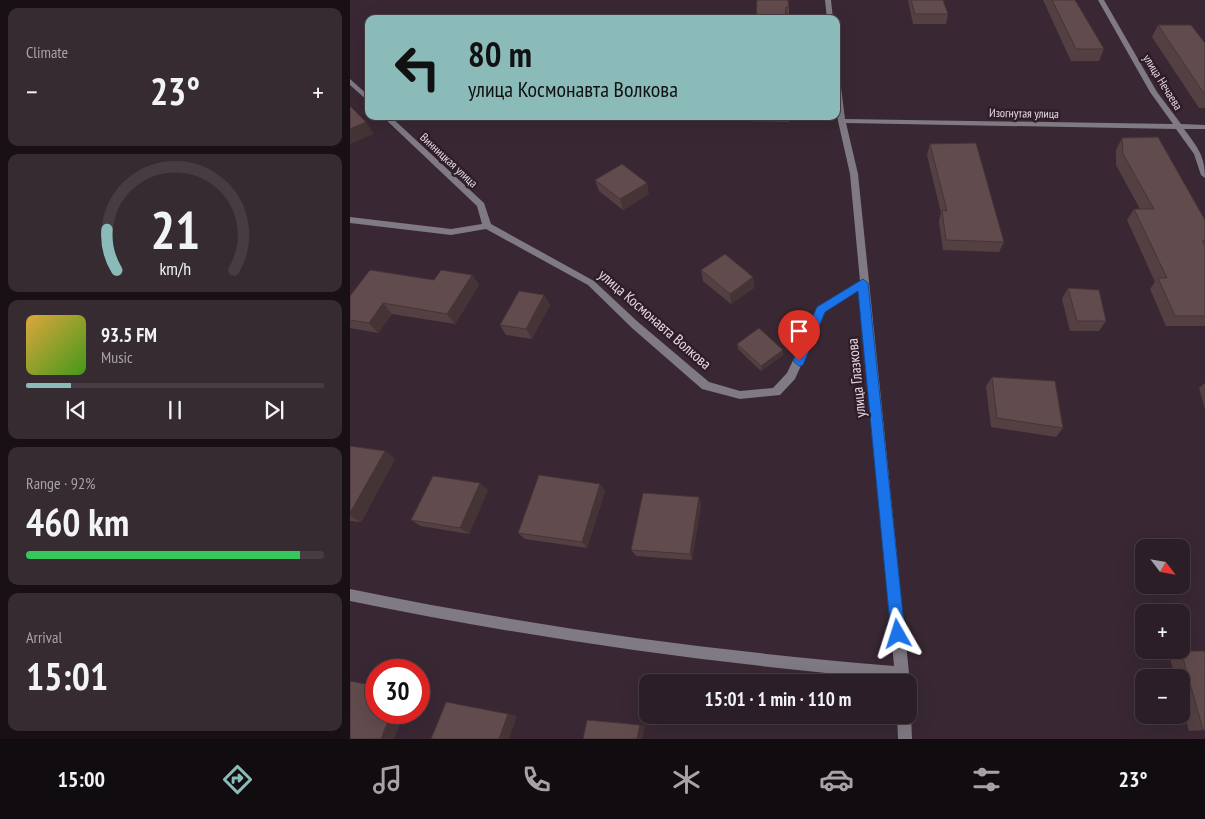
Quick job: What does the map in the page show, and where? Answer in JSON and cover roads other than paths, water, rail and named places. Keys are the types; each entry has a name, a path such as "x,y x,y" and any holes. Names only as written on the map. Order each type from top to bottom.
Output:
{"street":[{"path":"828,0 830,15"},
{"name":"улица Нечаева","path":"1101,0 1154,92 1198,154 1205,176"},
{"path":"350,81 365,96"},
{"name":"улица Глазкова","path":"840,104 854,174 902,674"},
{"name":"Винницкая улица","path":"389,120 481,205 487,226"},
{"name":"Изогнутая улица","path":"842,121 1205,127"},
{"path":"350,220 451,232 487,226"},
{"name":"улица Космонавта Волкова","path":"487,226 591,283 635,325 706,386 740,396 776,392 791,376 821,310 863,283"},
{"path":"350,595 454,617 622,643 874,674"},
{"path":"904,724 905,739"}]}
